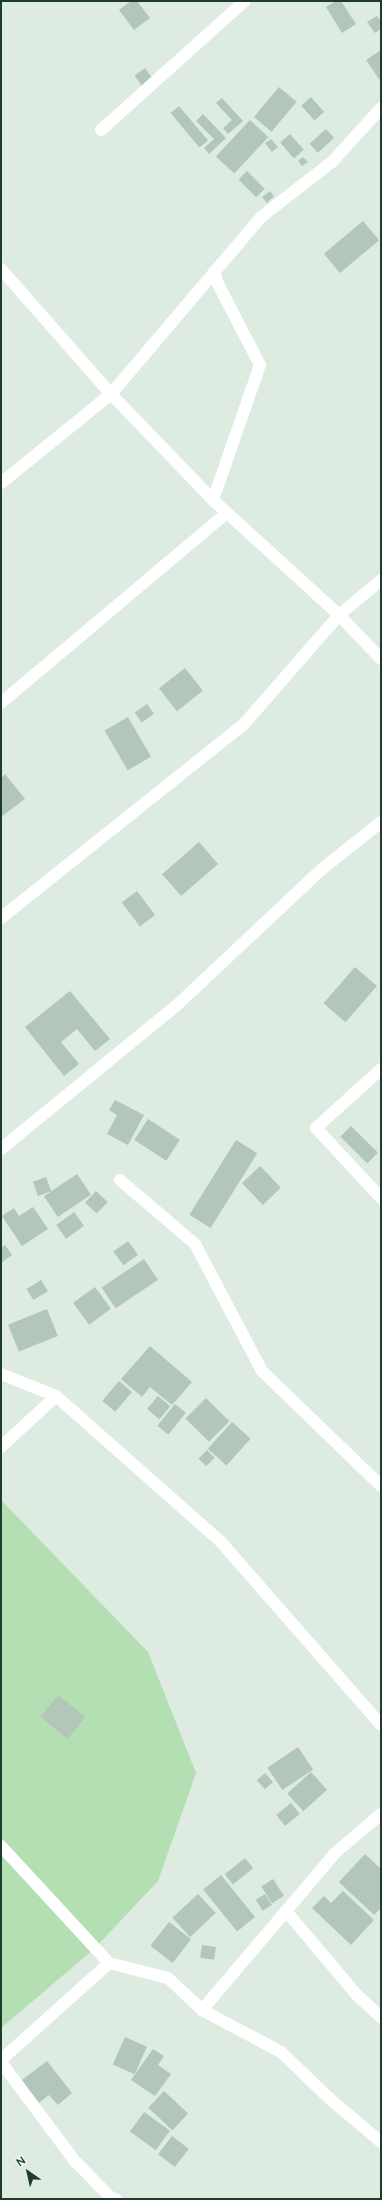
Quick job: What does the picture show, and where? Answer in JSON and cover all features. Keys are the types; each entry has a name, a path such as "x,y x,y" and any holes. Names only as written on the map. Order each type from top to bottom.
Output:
{"street":[{"path":"100,130 245,1"},
{"path":"1,483 111,394 261,217 332,162 381,108"},
{"path":"1,269 111,394 213,500 339,615 381,659"},
{"path":"213,500 260,365 218,284 214,272"},
{"path":"1,703 226,513"},
{"path":"1,918 244,724 339,615 381,580"},
{"path":"1,1149 176,1006 322,869 381,822"},
{"path":"381,1069 316,1128 381,1198"},
{"path":"120,1180 195,1244 262,1370 381,1486"},
{"path":"1,1374 56,1396 220,1541 381,1725"},
{"path":"1,1447 56,1396"},
{"path":"202,2010 335,1853 381,1814"},
{"path":"1,1846 109,1963 168,1978 202,2010 281,2052 330,2099 381,2142"},
{"path":"286,1912 357,1995 381,2017"},
{"path":"109,1963 1,2061 74,2160 116,2199"}],"green space":[{"path":"1,1500 148,1652 196,1773 158,1881 94,1949 1,2028"}],"building":[{"path":"131,1 137,1 150,18 134,30 119,10"},
{"path":"336,1 341,1 356,24 342,33 326,7"},
{"path":"377,16 381,21 381,29 375,33 367,22"},
{"path":"381,50 381,82 366,60"},
{"path":"145,68 153,79 143,87 134,76"},
{"path":"279,87 297,102 272,132 254,117"},
{"path":"311,97 324,112 314,121 301,106"},
{"path":"222,98 243,121 228,134 223,128 232,120 216,103"},
{"path":"179,106 208,140 199,148 171,113"},
{"path":"203,114 226,138 209,154 204,148 214,139 196,121"},
{"path":"250,120 268,137 234,174 216,157"},
{"path":"326,129 334,138 318,153 310,144"},
{"path":"290,134 304,150 294,158 280,143"},
{"path":"271,139 278,147 272,152 265,143"},
{"path":"303,157 308,162 302,166 298,161"},
{"path":"247,171 265,189 256,197 239,179"},
{"path":"270,191 274,196 267,203 262,197"},
{"path":"363,221 379,240 340,273 324,254"},
{"path":"185,668 203,691 177,711 159,688"},
{"path":"147,704 154,714 142,722 135,713"},
{"path":"128,717 151,757 128,770 105,730"},
{"path":"5,774 25,799 1,817 1,778"},
{"path":"199,842 218,864 181,896 162,874"},
{"path":"137,891 155,915 140,926 122,902"},
{"path":"355,967 377,986 345,1022 324,1003"},
{"path":"70,991 110,1039 95,1051 77,1029 61,1042 79,1064 64,1076 25,1027"},
{"path":"115,1100 144,1115 128,1145 107,1134 117,1115 109,1110"},
{"path":"148,1119 180,1140 166,1161 134,1140"},
{"path":"351,1126 378,1153 367,1163 340,1137"},
{"path":"236,1140 257,1153 211,1228 189,1215"},
{"path":"260,1166 281,1188 263,1205 242,1183"},
{"path":"77,1174 91,1195 58,1217 44,1196"},
{"path":"46,1177 51,1191 38,1196 33,1182"},
{"path":"96,1191 108,1202 97,1214 85,1203"},
{"path":"33,1207 48,1229 22,1246 2,1216 14,1208 19,1216"},
{"path":"74,1212 84,1226 66,1239 56,1225"},
{"path":"128,1241 138,1255 123,1265 113,1252"},
{"path":"5,1245 12,1255 1,1263 1,1248"},
{"path":"144,1259 158,1280 116,1308 102,1288"},
{"path":"41,1280 48,1291 33,1300 27,1289"},
{"path":"95,1287 111,1309 89,1325 73,1303"},
{"path":"47,1309 58,1336 19,1352 8,1325"},
{"path":"150,1346 192,1382 172,1405 150,1387 142,1397 121,1379"},
{"path":"119,1381 132,1392 115,1412 102,1401"},
{"path":"158,1396 170,1406 159,1419 147,1409"},
{"path":"206,1398 229,1421 209,1442 185,1419"},
{"path":"175,1404 186,1413 168,1435 157,1426"},
{"path":"232,1422 251,1439 226,1465 208,1449"},
{"path":"207,1450 215,1458 206,1466 199,1458"},
{"path":"58,1695 85,1717 68,1739 40,1717"},
{"path":"298,1747 313,1769 282,1790 267,1768"},
{"path":"311,1772 327,1790 303,1811 287,1793"},
{"path":"265,1773 273,1782 265,1789 257,1780"},
{"path":"291,1803 300,1814 285,1826 276,1815"},
{"path":"365,1854 381,1869 381,1908 374,1915 339,1882"},
{"path":"245,1858 253,1868 233,1884 225,1874"},
{"path":"221,1875 255,1917 237,1931 203,1889"},
{"path":"273,1879 284,1896 272,1903 261,1887"},
{"path":"343,1891 374,1920 351,1945 312,1908 324,1896 331,1903"},
{"path":"198,1894 216,1913 190,1937 172,1918"},
{"path":"265,1894 272,1905 263,1911 256,1900"},
{"path":"169,1922 191,1939 173,1963 151,1946"},
{"path":"202,1945 216,1947 214,1960 200,1958"},
{"path":"125,2037 147,2047 135,2074 113,2064"},
{"path":"153,2049 164,2056 158,2065 171,2074 155,2096 131,2080"},
{"path":"47,2061 72,2093 58,2105 49,2095 36,2105 18,2083"},
{"path":"164,2091 188,2114 172,2130 148,2108"},
{"path":"144,2112 170,2131 156,2150 130,2131"},
{"path":"172,2136 189,2149 175,2167 158,2154"}]}
